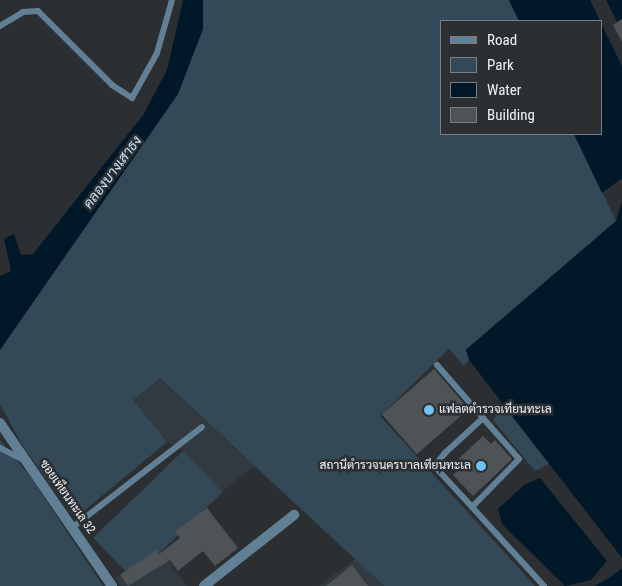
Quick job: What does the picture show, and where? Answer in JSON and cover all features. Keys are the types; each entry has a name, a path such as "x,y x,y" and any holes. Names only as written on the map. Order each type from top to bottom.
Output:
{"street":[{"name":"ซอยเทียนทะเล 32","path":"0,423 112,586"},
{"path":"204,586 294,515"}],"lane":[{"path":"0,26 23,12 38,11 112,85 132,98 157,54 172,0"},
{"path":"437,365 519,459 472,508"},
{"path":"483,418 436,464 472,508 544,586"},
{"path":"73,527 202,427"},
{"path":"0,448 28,462"}],"shaded area":[{"path":"159,378 254,466 222,492 183,451 167,442 133,400"},
{"path":"156,545 187,586 121,586 115,578"},
{"path":"355,559 384,586 319,586"}],"green space":[{"path":"203,0 509,0 519,20 440,20 440,135 574,135 616,221 466,349 469,360 464,366 449,349 380,416 535,586 384,586 160,378 133,400 167,442 79,515 73,515 24,448 0,404 0,350 203,29"},
{"path":"504,406 549,464 535,471 493,420"},
{"path":"0,440 30,476 103,586 0,586"},
{"path":"183,451 223,492 133,579 93,538"}],"water":[{"name":"คลองบางเสาธง","path":"183,0 203,0 203,29 178,94 0,350 0,276 11,271 4,239 14,234 21,255 33,254 143,115 167,70"},
{"path":"509,0 590,0 600,20 519,20"},
{"path":"606,0 622,0 622,31"},
{"path":"602,25 622,66 622,178 602,193 574,135 602,135"},
{"path":"622,202 622,558 469,360 466,350 616,221"},
{"path":"540,478 607,561 591,580 565,586 502,524 498,509 524,485"},
{"path":"622,568 622,586 594,586 609,578"}],"building":[{"path":"622,19 622,42 613,25"},
{"name":"แฟลตตำรวจเทียนทะเล","path":"434,369 469,409 417,454 382,414"},
{"name":"สถานีตำรวจนครบาลเทียนทะเล","path":"483,436 491,444 495,440 512,459 473,496 453,475 459,469 454,463"},
{"path":"207,508 238,548 215,566 203,551 178,571 170,560 128,586 120,575 156,550 159,554 180,538 175,531"},
{"path":"352,565 368,586 326,586"}],"place":[{"name":"แฟลตตำรวจเทียนทะเล","path":"429,410"},
{"name":"สถานีตำรวจนครบาลเทียนทะเล","path":"481,466"}]}
